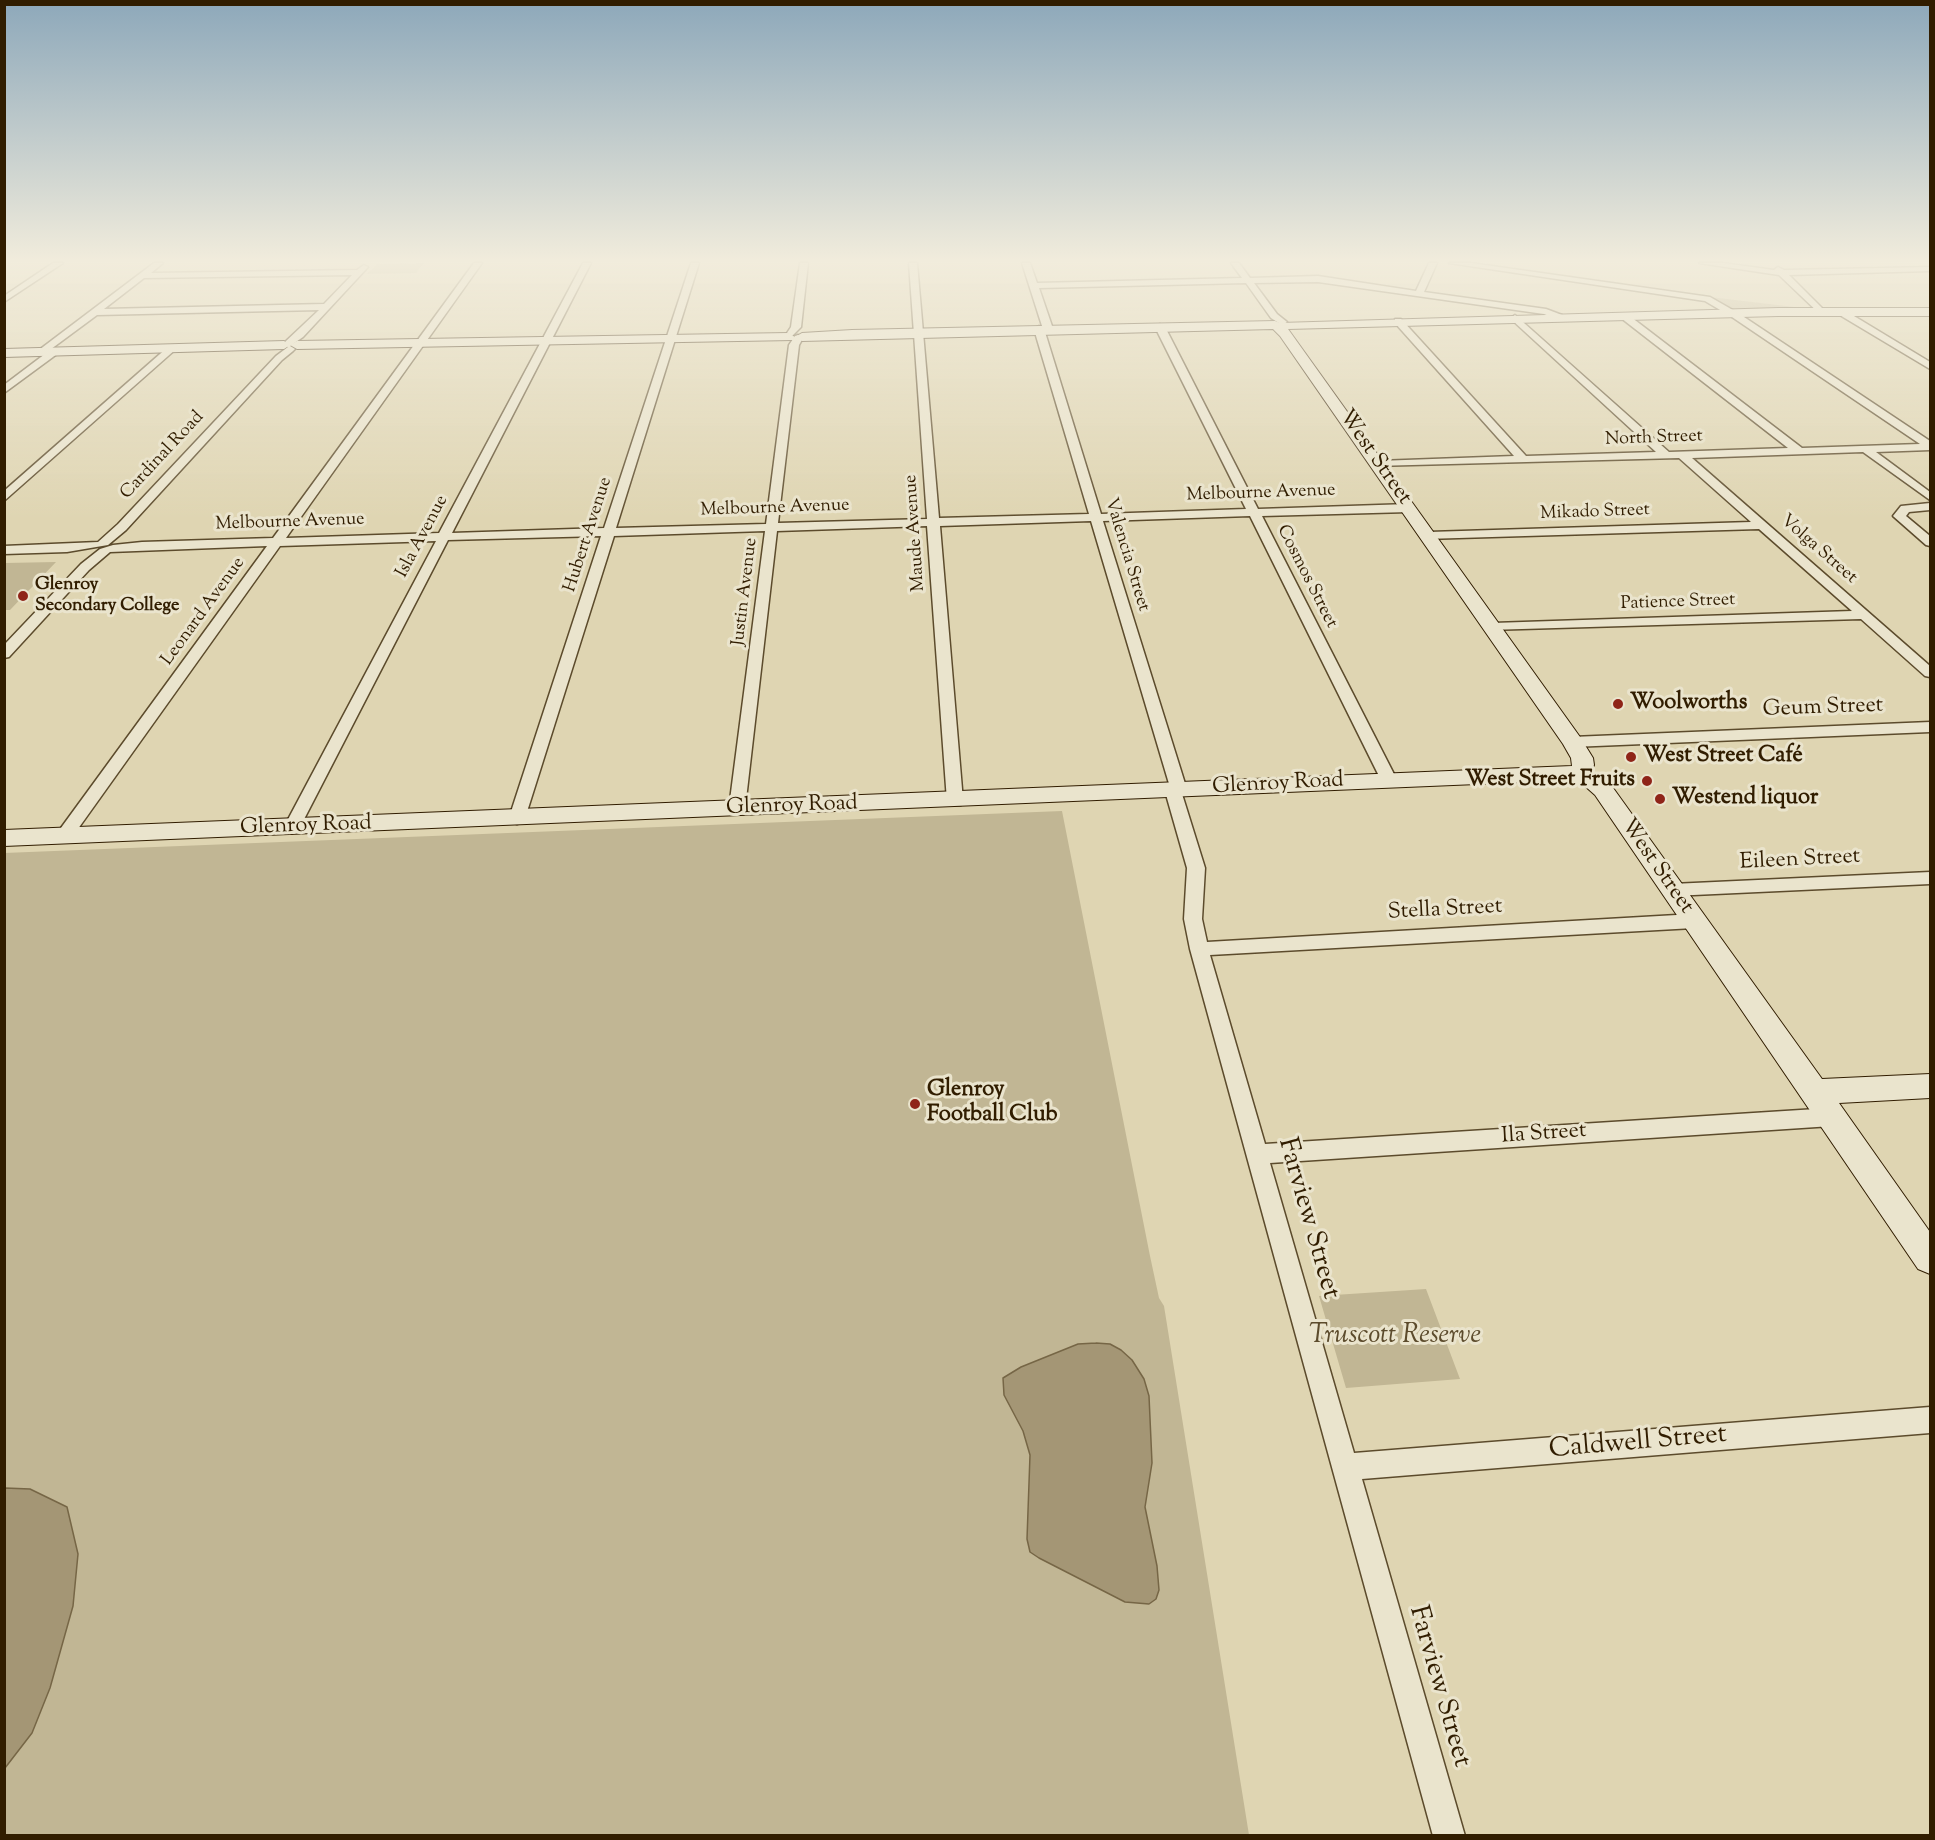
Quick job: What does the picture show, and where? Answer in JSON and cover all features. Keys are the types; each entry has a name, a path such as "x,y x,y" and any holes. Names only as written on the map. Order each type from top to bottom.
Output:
{"street":[{"path":"4,390 52,349"},
{"path":"4,498 171,349"},
{"path":"4,353 177,349"},
{"name":"Cardinal Road","path":"4,654 287,349"},
{"name":"Leonard Avenue","path":"64,836 416,349"},
{"name":"Isla Avenue","path":"292,827 542,349"},
{"name":"Hubert Avenue","path":"517,818 668,349"},
{"name":"Justin Avenue","path":"737,808 793,349"},
{"name":"Maude Avenue","path":"919,349 955,801"},
{"name":"Valencia Street","path":"1049,349 1176,790"},
{"name":"Cosmos Street","path":"1171,349 1389,780"},
{"name":"West Street","path":"1297,349 1572,742 1582,758 1579,774 1604,790 1930,1258"},
{"path":"1423,349 1523,460"},
{"path":"1549,349 1667,456"},
{"path":"1666,349 1798,451"},
{"path":"1786,349 1930,447"},
{"path":"1902,349 1930,366"},
{"name":"North Street","path":"1378,464 1930,447"},
{"path":"1865,449 1930,497"},
{"name":"Volga Street","path":"1681,454 1930,673"},
{"path":"1930,507 1905,508 1899,516 1930,542"},
{"name":"Melbourne Avenue","path":"4,550 1410,508"},
{"name":"Mikado Street","path":"1429,536 1762,525"},
{"name":"Patience Street","path":"1493,627 1864,615"},
{"name":"Geum Street","path":"1572,742 1930,728"},
{"name":"Glenroy Road","path":"4,838 955,801 1566,772 1579,774"},
{"name":"Farview Street","path":"1176,790 1196,868 1193,919 1199,949 1449,1836"},
{"name":"Eileen Street","path":"1672,890 1930,878"},
{"name":"Stella Street","path":"1199,949 1694,921"},
{"path":"1814,1092 1930,1086"},
{"name":"Ila Street","path":"1257,1154 1832,1117"},
{"name":"Caldwell Street","path":"1345,1467 1930,1420"}],"green space":[{"path":"56,562 10,610 5,610 5,563"},
{"path":"1062,811 1150,1256 1159,1298 1164,1306 1249,1835 5,1835 4,853"},
{"name":"Truscott Reserve","path":"1426,1289 1460,1379 1346,1388 1319,1296"}],"shaded area":[{"path":"1078,1344 1110,1344 1132,1360 1144,1379 1149,1396 1152,1463 1145,1507 1157,1566 1159,1590 1156,1599 1149,1604 1125,1602 1039,1558 1030,1552 1027,1539 1030,1455 1023,1431 1004,1395 1003,1378 1021,1367"},
{"path":"5,1488 30,1489 67,1507 78,1554 73,1606 50,1688 32,1733 5,1768"}],"place":[{"name":"Glenroy Secondary College","path":"23,596"},
{"name":"Woolworths","path":"1618,704"},
{"name":"West Street Café","path":"1631,757"},
{"name":"West Street Fruits","path":"1647,781"},
{"name":"Westend liquor","path":"1660,799"},
{"name":"Glenroy Football Club","path":"915,1104"}]}
